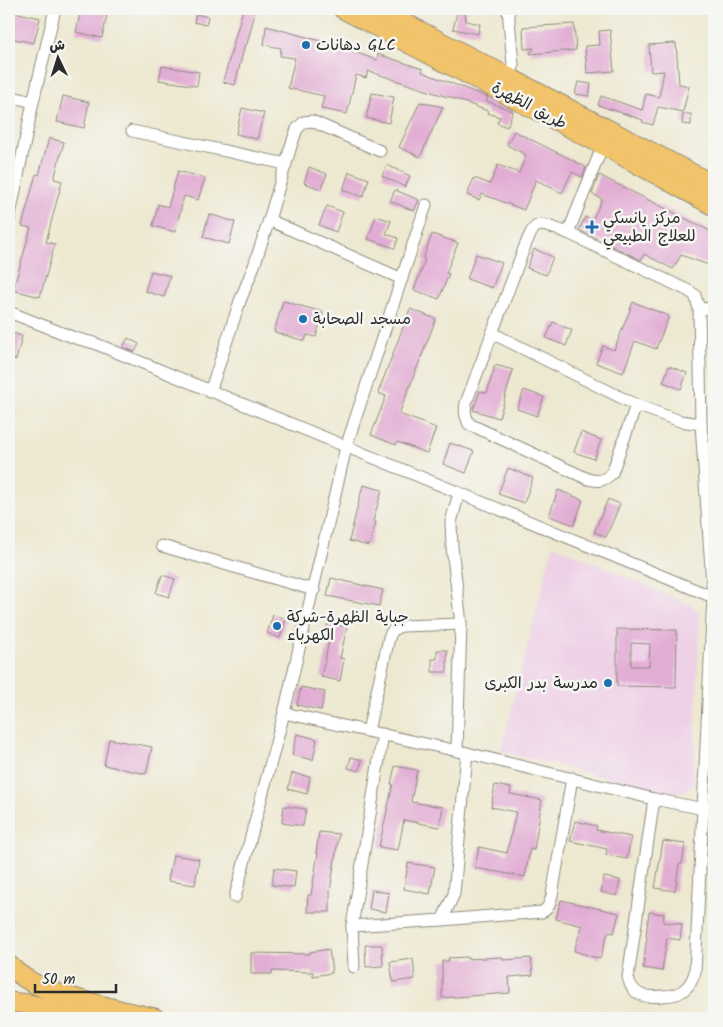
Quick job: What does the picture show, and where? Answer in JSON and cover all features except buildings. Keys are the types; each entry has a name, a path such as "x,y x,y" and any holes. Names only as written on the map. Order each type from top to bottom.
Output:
{"main road":[{"name":"طريق الظهرة","path":"343,9 604,145 714,206"},
{"name":"طريق الظهرة","path":"378,9 714,185"},
{"path":"9,965 26,979 41,988 57,994 132,1014 155,1018"},
{"path":"9,1002 29,1004 86,1018"}],"street":[{"path":"9,220 11,198 55,9"},
{"path":"508,9 513,64 511,78"},
{"path":"9,96 33,102"},
{"path":"210,392 240,301 254,266 298,129 304,122 312,121 380,151"},
{"path":"132,131 286,164"},
{"path":"568,233 604,145"},
{"path":"234,897 284,713 346,447 426,206"},
{"path":"269,220 402,279"},
{"path":"636,405 612,473 607,478 599,481 588,479 470,424 464,410 466,403 532,229 540,225 568,233 695,295 698,310 701,424 713,597 709,810 693,978 686,988 676,995 646,997 640,995 632,987 629,982 628,971 654,799"},
{"path":"698,310 714,308"},
{"path":"9,312 75,338 94,343 713,597"},
{"path":"492,333 636,405 680,421 701,424"},
{"path":"442,920 454,894 462,752 461,624 452,535 452,522 460,493"},
{"path":"162,546 314,590"},
{"path":"368,731 392,631 402,626 461,624"},
{"path":"284,713 462,752 654,799 709,810"},
{"path":"354,967 352,926 383,734"},
{"path":"352,926 542,912 550,904 572,778"}],"shaded area":[{"name":"مدرسة بدر الكبرى","path":"553,545 693,606 700,614 693,786 675,795 501,751"}],"place":[{"name":"دهانات GLC","path":"306,45"},
{"name":"مركز يانسكي للعلاج الطبيعي","path":"592,227"},
{"name":"مسجد الصحابة","path":"303,319"},
{"name":"جباية الظهرة-شركة الكهرباء","path":"277,626"},
{"name":"مدرسة بدر الكبرى","path":"608,683"}]}
